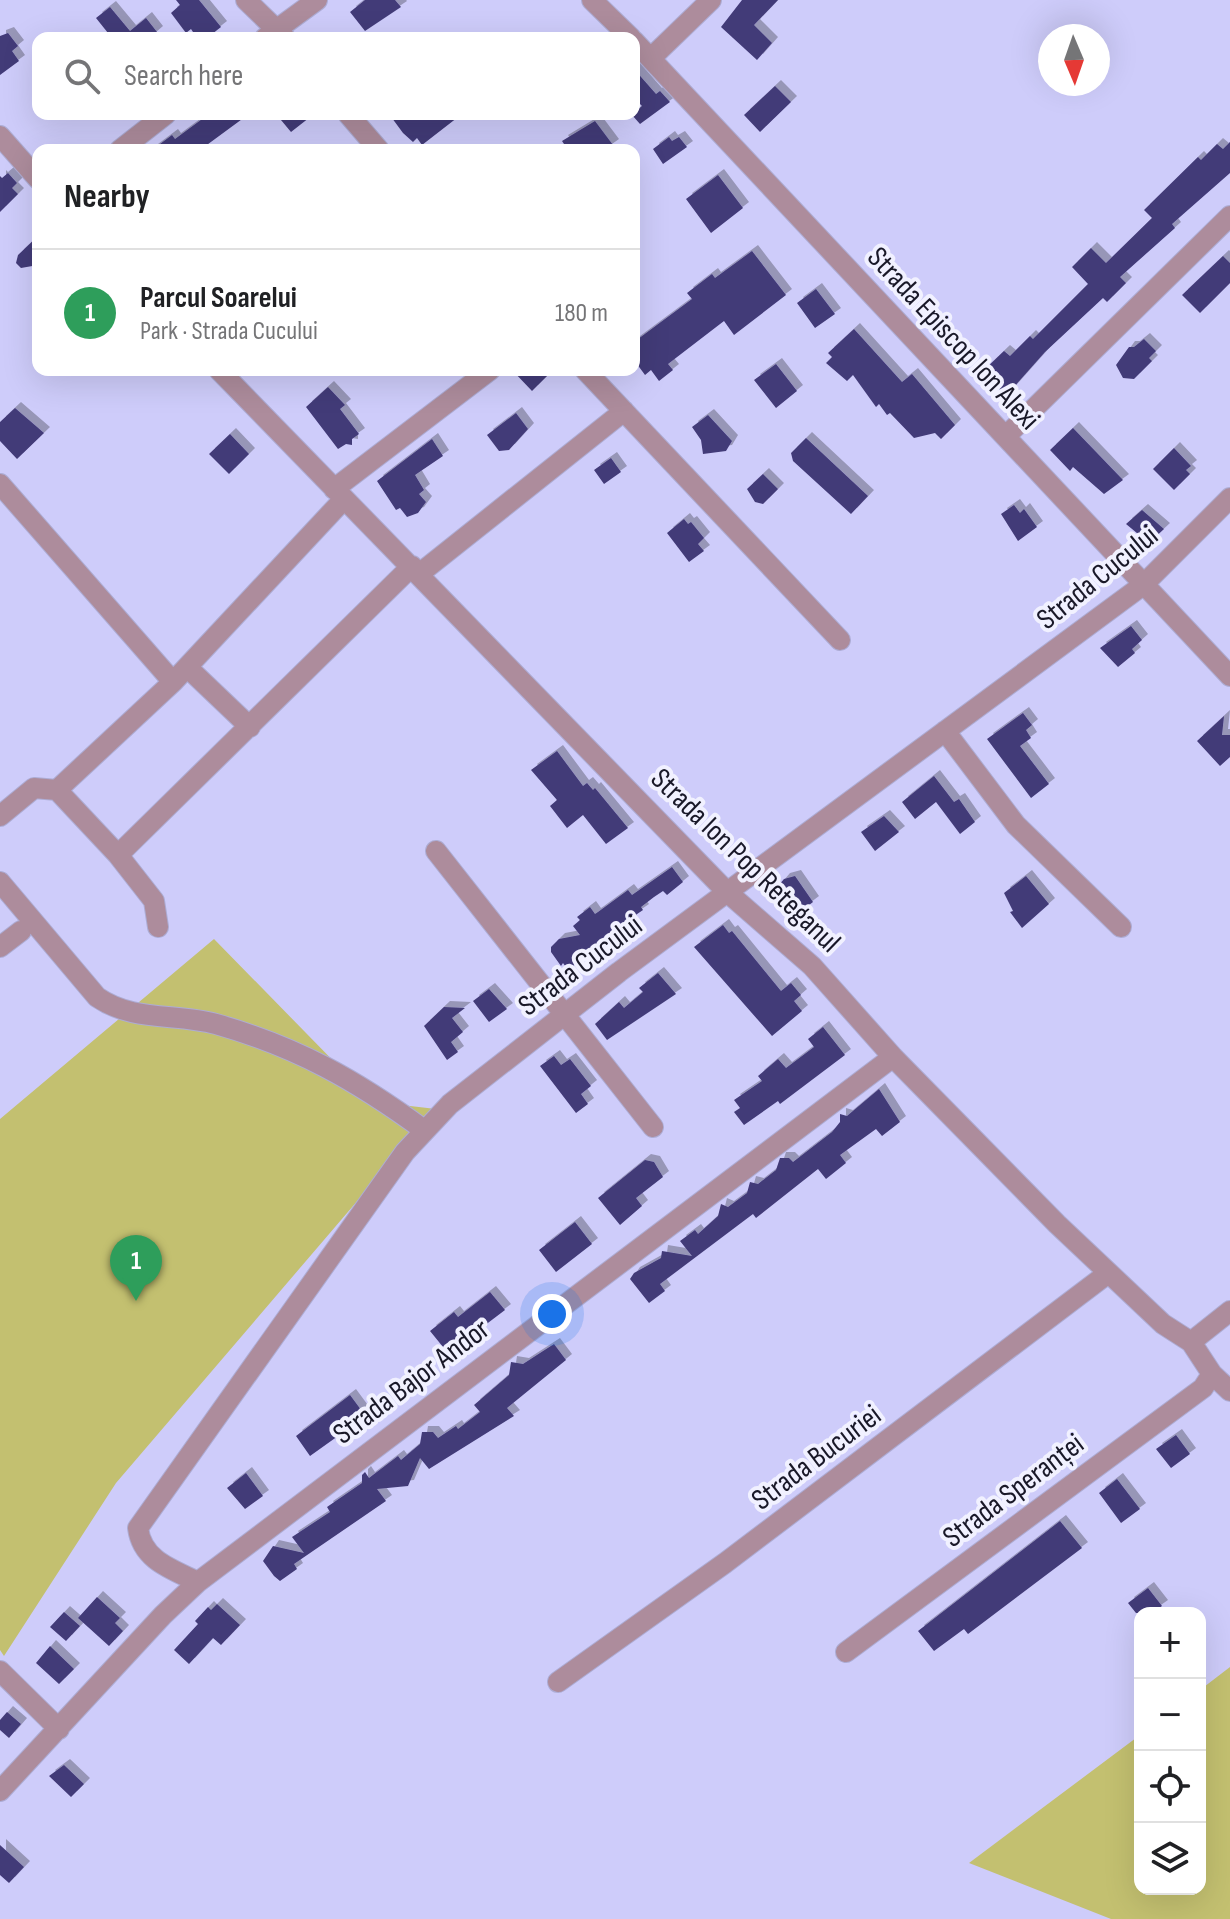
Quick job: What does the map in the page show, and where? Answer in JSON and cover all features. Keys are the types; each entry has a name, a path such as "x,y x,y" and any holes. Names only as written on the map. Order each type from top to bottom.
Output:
{"street":[{"path":"246,0 273,32"},
{"path":"280,32 317,0"},
{"name":"Strada Episcop Ion Alexi","path":"592,0 624,32"},
{"path":"651,58 711,0"},
{"name":"Strada Episcop Ion Alexi","path":"640,48 1230,676"},
{"path":"128,144 158,120"},
{"path":"353,120 374,144"},
{"path":"0,136 32,172"},
{"path":"1006,436 1230,216"},
{"name":"Strada Ion Pop Reteganul","path":"225,376 727,892 812,966 893,1057 1107,1274 1163,1324 1191,1342 1212,1374 1230,1391"},
{"path":"57,790 180,674 339,494 483,376"},
{"path":"591,376 840,640"},
{"path":"118,855 416,570 624,411"},
{"path":"0,484 180,674 250,727"},
{"name":"Strada Cucului","path":"198,1582 146,1553 139,1542 138,1528 424,1130 564,1014 1143,585 1230,498"},
{"path":"945,731 1016,825 1121,927"},
{"path":"0,816 34,788 57,790 118,855 154,901 158,927"},
{"path":"436,851 653,1127"},
{"path":"0,882 78,976 111,1007 130,1014 218,1025 304,1055 369,1089 424,1130"},
{"path":"0,947 21,931"},
{"name":"Strada Bajor Andor","path":"0,1791 163,1615 198,1582 893,1057"},
{"name":"Strada Bucuriei","path":"558,1682 725,1563 1107,1274"},
{"path":"1191,1342 1230,1311"},
{"name":"Strada Speranței","path":"846,1652 1203,1388 1212,1374"},
{"path":"0,1671 59,1729"}],"shaded area":[{"path":"214,939 352,1080 393,1104 436,1109 116,1483 4,1656 0,1650 0,1119"},
{"path":"1230,1667 1230,1919 1111,1919 969,1863 1134,1739 1134,1895 1206,1895 1206,1685"}],"building":[{"path":"176,0 199,0 221,27 215,32 193,32 191,29 185,32 171,13 180,5"},
{"path":"365,0 395,0 401,7 365,31 350,12"},
{"path":"742,0 778,0 754,25 772,43 757,60 721,27"},
{"path":"110,7 130,31 146,18 157,32 107,32 96,18"},
{"path":"8,33 18,46 12,51 19,61 0,75 0,36"},
{"path":"640,76 656,94 660,91 670,102 640,124 636,120 640,120"},
{"path":"775,86 791,102 760,132 744,115"},
{"path":"201,120 241,120 208,144 160,144 172,135 175,139"},
{"path":"281,120 306,120 291,132"},
{"path":"393,120 454,120 423,144 417,138 413,142"},
{"path":"595,121 612,144 564,144 562,141"},
{"path":"669,137 672,141 679,137 687,147 663,164 653,149"},
{"path":"1230,142 1230,173 1172,224 1175,228 1120,277 1126,283 1107,302 1103,298 1045,352 1006,396 982,372 1004,351 1010,356 1030,336 1033,339 1088,284 1072,267 1091,248 1106,263 1152,218 1144,210 1198,157 1201,160 1217,144 1223,149"},
{"path":"8,173 17,183 12,188 18,194 0,212 0,176 2,178"},
{"path":"718,175 743,208 711,233 686,199"},
{"path":"32,242 32,266 21,268 16,263 18,255"},
{"path":"752,251 786,295 734,335 724,321 668,364 673,370 659,381 651,370 645,375 640,368 640,338 692,299 687,293 712,274 715,278"},
{"path":"1223,256 1230,263 1230,283 1200,313 1182,295"},
{"path":"816,289 835,314 815,328 797,303"},
{"path":"854,329 902,382 912,374 955,425 941,439 935,433 914,438 879,404 876,407 853,375 847,381 826,363 832,357 828,353"},
{"path":"1144,339 1156,351 1149,358 1152,361 1134,379 1123,378 1116,365 1129,347"},
{"path":"776,364 797,391 776,408 754,380"},
{"path":"518,376 547,376 532,391"},
{"path":"328,387 345,405 340,409 359,434 352,439 352,445 346,444 338,449 306,407"},
{"path":"15,408 44,433 17,459 0,441 0,422"},
{"path":"516,413 528,429 509,450 499,451 487,435"},
{"path":"708,415 732,441 726,451 703,454 701,440 692,427"},
{"path":"1073,428 1123,480 1104,494 1073,467 1070,471 1050,450"},
{"path":"230,434 249,454 229,474 209,454"},
{"path":"806,438 868,496 851,514 793,461 791,453"},
{"path":"432,439 443,456 415,475 424,490 419,494 426,502 418,513 407,517 400,508 396,510 377,481"},
{"path":"1174,448 1191,466 1186,470 1190,474 1174,490 1153,469"},
{"path":"611,458 621,472 604,484 594,470"},
{"path":"763,474 778,489 763,504 755,502 747,489"},
{"path":"1014,505 1020,513 1024,509 1037,527 1018,541 1001,514"},
{"path":"1142,510 1164,529 1149,543 1126,524"},
{"path":"684,519 688,524 691,522 704,538 698,544 704,551 689,562 667,533"},
{"path":"1131,626 1142,640 1132,649 1135,653 1118,667 1100,648"},
{"path":"1023,713 1032,725 1026,730 1031,738 1020,746 1049,784 1031,798 987,739"},
{"path":"1224,716 1222,735 1230,735 1230,757 1220,766 1197,741"},
{"path":"557,751 583,786 587,783 593,790 595,788 628,828 606,844 583,815 567,828 550,806 557,800 531,770"},
{"path":"934,776 954,802 959,799 975,822 960,834 936,802 915,819 902,802"},
{"path":"884,816 899,832 875,851 861,832"},
{"path":"672,867 683,882 667,895 663,891 654,897 641,907 643,910 612,931 612,937 568,970 563,963 561,966 551,947 559,939 580,935 573,926 580,920 577,917 590,907 595,914 628,890 632,895"},
{"path":"795,876 813,902 792,918 772,893 784,879"},
{"path":"1026,876 1049,904 1022,928 1010,912 1013,911 1004,893"},
{"path":"723,925 729,933 732,931 781,991 791,983 801,995 794,1001 802,1011 772,1036 694,947"},
{"path":"658,973 676,994 607,1040 595,1024 619,1002 624,1008 643,992 639,988"},
{"path":"489,989 507,1009 489,1022 473,1001"},
{"path":"444,1007 465,1008 452,1018 463,1032 451,1042 458,1052 447,1060 424,1026"},
{"path":"823,1027 845,1055 780,1104 778,1101 744,1125 734,1112 740,1108 734,1100 762,1081 758,1076 778,1059 786,1068 814,1047 808,1039"},
{"path":"554,1056 561,1065 570,1059 591,1086 581,1094 588,1104 576,1113 540,1066"},
{"path":"879,1089 900,1122 882,1136 876,1129 840,1155 846,1163 826,1179 818,1169 756,1218 753,1214 660,1284 665,1291 649,1303 630,1279 634,1273 661,1258 662,1251 692,1256 680,1241 695,1230 698,1234 718,1216 721,1204 728,1207 747,1193 750,1182 758,1184 776,1170 780,1158 789,1158 793,1162 832,1132 840,1122 840,1114 847,1116"},
{"path":"645,1160 654,1162 663,1177 636,1198 642,1206 620,1225 598,1198"},
{"path":"575,1222 592,1244 556,1272 539,1250"},
{"path":"490,1292 505,1310 472,1335 469,1339 476,1346 452,1358 430,1331 454,1312 458,1317"},
{"path":"554,1344 566,1360 507,1408 514,1416 429,1469 420,1458 408,1486 377,1489 386,1501 294,1564 297,1569 280,1581 274,1576 263,1561 273,1546 304,1553 292,1537 330,1512 327,1507 362,1483 365,1472 369,1478 398,1456 401,1460 420,1444 422,1432 433,1432 438,1438 456,1426 458,1429 480,1412 474,1405 509,1375 511,1362 523,1364"},
{"path":"350,1395 370,1422 349,1437 345,1431 310,1456 296,1436"},
{"path":"1176,1435 1190,1454 1171,1468 1156,1449"},
{"path":"246,1473 263,1496 245,1509 227,1488"},
{"path":"1117,1479 1140,1509 1121,1523 1099,1493"},
{"path":"1060,1521 1082,1548 968,1634 964,1629 934,1651 918,1631"},
{"path":"1148,1588 1162,1606 1134,1607 1134,1610 1128,1603"},
{"path":"97,1597 120,1618 115,1623 123,1631 109,1646 78,1618"},
{"path":"217,1604 240,1625 221,1645 213,1638 189,1664 174,1650 198,1624 195,1621 208,1607 211,1610"},
{"path":"64,1612 80,1626 66,1641 50,1627"},
{"path":"50,1646 74,1669 59,1684 36,1663"},
{"path":"7,1712 21,1724 9,1738 0,1730 0,1720"},
{"path":"64,1765 84,1784 71,1797 49,1776"},
{"path":"0,1845 24,1867 9,1883 0,1875"}],"place":[{"name":"Parcul Soarelui","path":"136,1301"}]}
